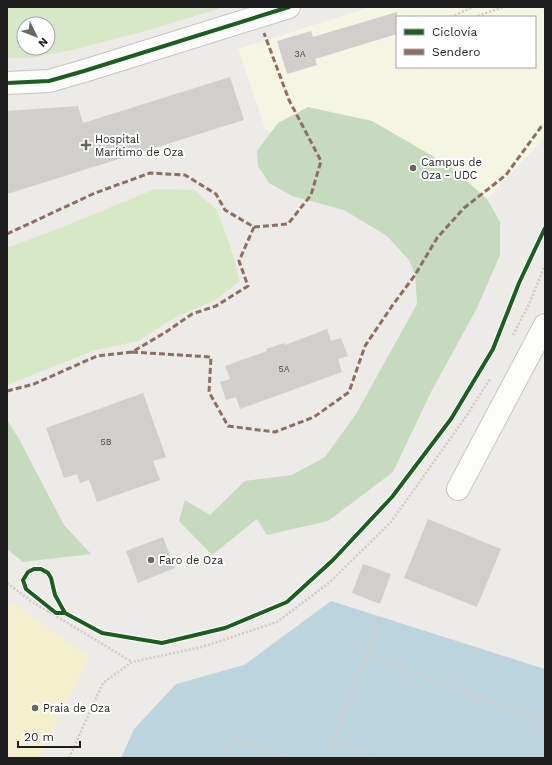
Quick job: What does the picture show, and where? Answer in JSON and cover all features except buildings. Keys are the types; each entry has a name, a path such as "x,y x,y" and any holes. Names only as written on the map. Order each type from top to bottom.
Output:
{"street":[{"path":"7,83 49,81 289,7"},
{"path":"458,489 545,326"}],"path":[{"path":"453,16 473,7"},
{"path":"477,16 504,7"},
{"path":"512,337 530,302 545,265"},
{"path":"69,758 103,683 132,662 202,647 277,622 330,582 391,522 468,415 490,378"},
{"path":"7,583 31,601 57,614"},
{"path":"39,600 57,614 132,662"},
{"path":"327,758 381,617"},
{"path":"366,655 543,721"},
{"path":"224,758 231,737 289,758"},
{"path":"333,741 379,758"}],"shaded area":[{"name":"Campus de Oza - UDC","path":"370,7 545,7 545,137 487,199 417,304 415,275 409,260 387,236 265,128 238,49"}],"green space":[{"path":"7,7 217,7 218,9 142,32 56,53 56,16 16,16 16,56 42,56 32,58 7,58"},
{"path":"308,107 372,121 450,166 487,199 500,222 500,255 477,308 431,392 393,472 328,521 267,535 257,519 212,555 179,521 185,500 210,515 245,481 292,475 325,457 356,414 417,304 415,275 409,260 387,236 344,210 292,196 269,183 258,166 257,151 278,123"},
{"path":"155,189 194,190 217,210 231,249 240,281 214,301 176,317 138,341 95,350 7,385 7,248"},
{"path":"7,420 19,439 64,525 91,554 23,562 7,549"}],"sand":[{"name":"Praia de Oza","path":"7,599 89,657 38,758 7,758"}],"water":[{"path":"331,601 545,669 545,758 121,758 134,729 176,684 244,665"}],"marked path":[{"path":"7,234 95,193 150,173 185,175 216,194 225,210 254,227 288,224 311,195 321,161 289,100 264,33"},
{"path":"132,352 211,357 209,392 228,426 275,432 314,417 349,392 365,346 415,275 437,238 464,208 506,175 541,127 545,125"},
{"path":"7,391 34,384 97,356 132,352 166,332 192,314 216,306 248,286 239,261 254,227"}],"cycle path":[{"path":"7,83 49,81 289,7"},
{"path":"65,613 55,595 51,578 48,573 41,569 34,569 28,572 23,580 26,589 56,613 65,613 102,633 162,643 225,628 287,602 333,560 392,497 451,419 493,349 519,283 545,228"}],"place":[{"name":"Hospital Marítimo de Oza","path":"86,145"},
{"name":"Campus de Oza - UDC","path":"413,168"},
{"name":"Faro de Oza","path":"151,560"},
{"name":"Praia de Oza","path":"35,708"}]}
